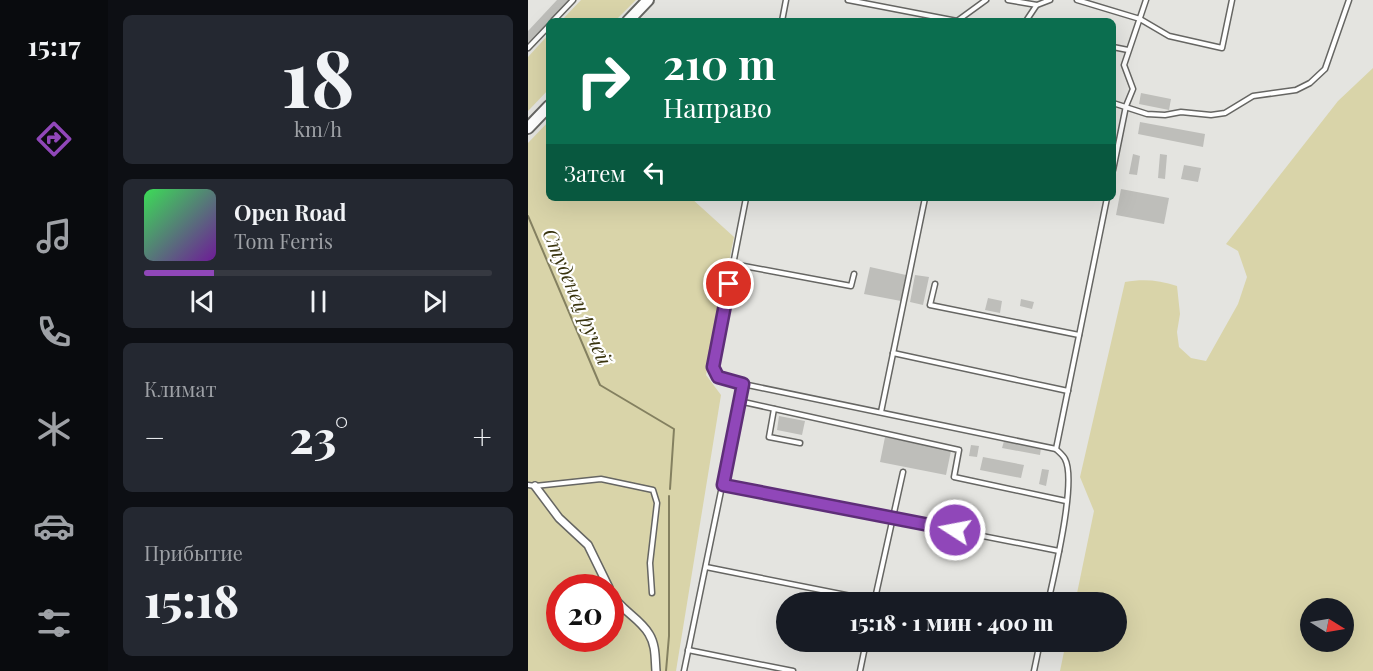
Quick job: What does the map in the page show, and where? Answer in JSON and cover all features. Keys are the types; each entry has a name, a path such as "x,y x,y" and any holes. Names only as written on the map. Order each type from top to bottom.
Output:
{"main road":[{"path":"631,18 648,0"},
{"path":"528,128 546,109"}],"street":[{"path":"531,486 559,518 588,545 602,574"},
{"path":"624,609 649,634 654,650 656,671"}],"lane":[{"path":"556,18 573,0"},
{"path":"783,18 786,0"},
{"path":"849,0 942,18"},
{"path":"961,18 986,0"},
{"path":"1008,0 1037,5 1050,0"},
{"path":"1077,0 1140,19 1169,36 1222,48 1232,0"},
{"path":"1116,155 1126,106 1132,89 1124,65 1146,0"},
{"path":"1116,104 1147,114 1165,116 1181,112 1211,115 1225,113 1253,96 1296,90 1310,83 1324,69 1349,0"},
{"path":"1028,18 1037,5"},
{"path":"528,48 546,29"},
{"path":"1116,48 1128,50"},
{"path":"745,201 713,367 718,377 1056,448 1065,458 1068,471 1059,551 1050,592"},
{"path":"881,412 924,201"},
{"path":"1056,448 1106,201"},
{"path":"733,264 851,286 854,274"},
{"path":"934,284 930,305 1079,335"},
{"path":"893,353 1068,391"},
{"path":"684,671 743,384"},
{"path":"740,401 959,450 954,477 1066,501"},
{"path":"774,409 770,437 800,443"},
{"path":"876,592 903,472"},
{"path":"531,486 601,479 653,490 657,503 650,563 652,593"},
{"path":"723,485 1059,551"},
{"path":"706,567 826,592"},
{"path":"688,650 793,671"},
{"path":"860,671 864,652"},
{"path":"1034,671 1038,652"}],"shaded area":[{"path":"581,0 636,0 618,18 564,18"},
{"path":"546,37 546,92 528,111 528,57"},
{"path":"1373,68 1373,671 1060,671 1064,652 1127,652 1127,592 1077,592 1094,511 1080,477 1125,282 1164,282 1177,286 1180,314 1177,332 1179,347 1191,358 1206,361 1238,304 1247,277 1238,251 1226,244 1338,101"},
{"path":"546,124 546,201 694,201 734,237 706,375 721,395 676,671 528,671 528,143"}],"building":[{"path":"557,0 569,0 552,18 546,18 546,25 528,44 528,31"},
{"path":"1141,93 1171,99 1169,110 1139,104"},
{"path":"1140,122 1205,134 1203,147 1138,134"},
{"path":"1133,154 1140,156 1137,175 1129,174"},
{"path":"1160,154 1167,155 1165,179 1158,178"},
{"path":"1184,165 1201,168 1198,182 1181,179"},
{"path":"1121,189 1169,198 1164,224 1116,215"},
{"path":"870,267 906,275 901,301 864,294"},
{"path":"915,275 929,277 923,305 910,302"},
{"path":"988,298 1002,301 1000,313 985,310"},
{"path":"1021,299 1034,302 1032,309 1020,306"},
{"path":"779,416 805,421 802,435 777,430"},
{"path":"885,437 951,451 946,475 880,462"},
{"path":"1004,441 1041,448 1040,455 1002,448"},
{"path":"971,445 979,446 977,457 969,456"},
{"path":"983,457 1024,465 1021,478 980,470"},
{"path":"1042,469 1049,470 1046,486 1039,484"}],"waterway":[{"name":"Студенец ручей","path":"528,216 600,385 674,429 670,489"},
{"name":"Студенец ручей","path":"666,671 669,636 669,496"}],"route":[{"path":"729,284 713,367 718,377 743,384 723,485 955,530"}]}
